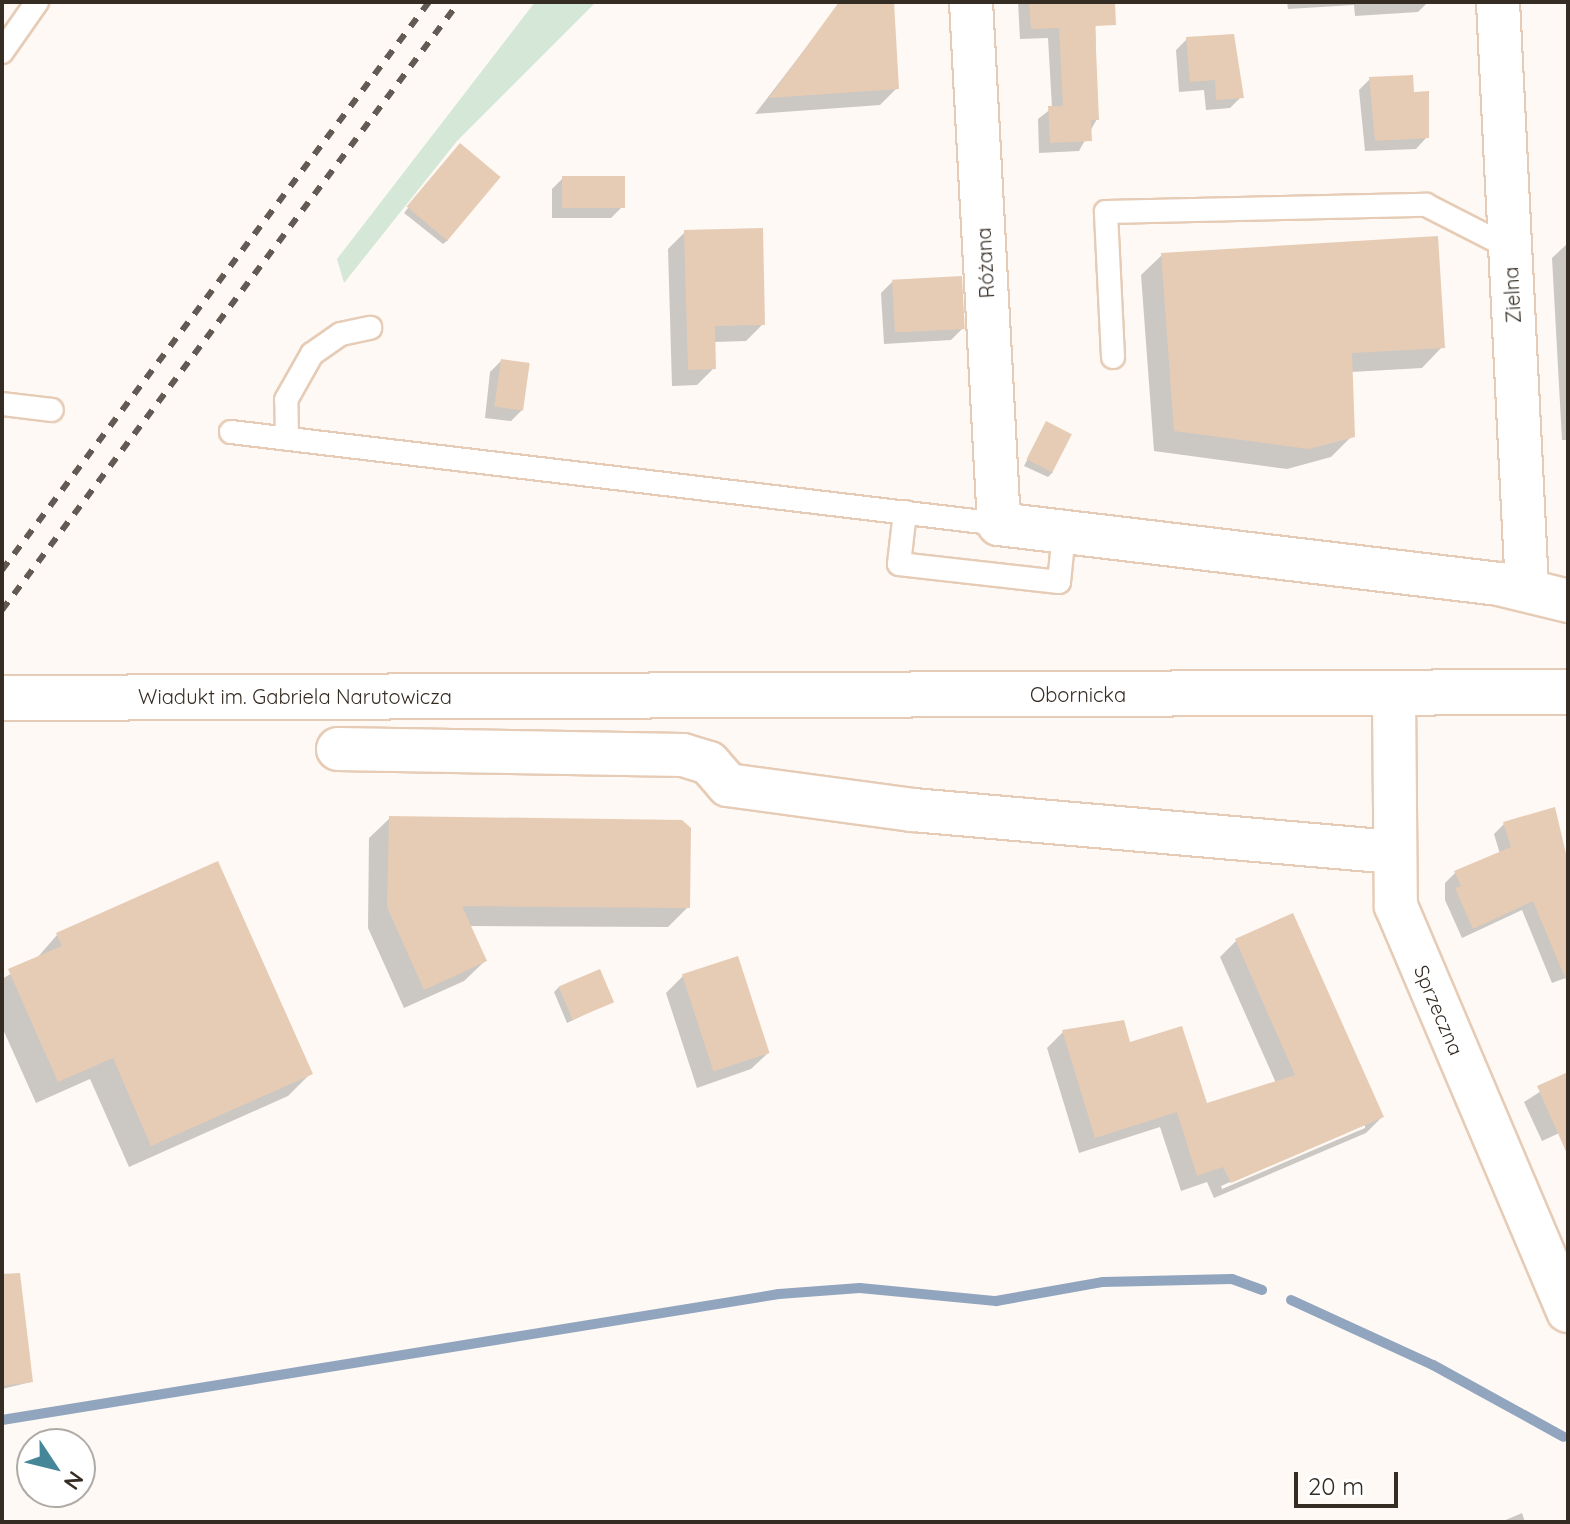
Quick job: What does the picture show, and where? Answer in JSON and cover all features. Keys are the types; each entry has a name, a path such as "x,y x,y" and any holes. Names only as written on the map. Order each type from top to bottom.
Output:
{"main road":[{"name":"Obornicka","path":"588,695 1568,692"},
{"name":"Wiadukt im. Gabriela Narutowicza","path":"5,698 588,695"}],"street":[{"name":"Różana","path":"971,2 999,524"},
{"name":"Zielna","path":"1498,2 1527,589"},
{"path":"999,524 1527,589 1568,601"},
{"name":"Sprzeczna","path":"1394,693 1391,852 1396,906 1568,1311"},
{"path":"338,749 683,755 709,763 728,785 1391,852"}],"lane":[{"path":"2,52 37,2"},
{"path":"1113,357 1106,212 1426,205 1510,248"},
{"path":"287,439 286,400 312,354 341,334 370,328"},
{"path":"2,404 52,410"},
{"path":"231,432 999,524"},
{"path":"905,512 899,564 1059,582 1064,533"}],"green space":[{"path":"535,2 596,2 457,141 344,283 337,259"}],"building":[{"path":"839,2 894,2 899,89 769,98"},
{"path":"1029,2 1115,2 1116,25 1095,26 1099,120 1091,120 1092,141 1050,143 1048,106 1063,106 1059,28 1031,29"},
{"path":"1234,34 1244,98 1216,100 1215,80 1190,82 1186,37"},
{"path":"1413,75 1414,92 1429,91 1429,138 1375,141 1369,77"},
{"path":"460,143 501,177 447,241 407,207"},
{"path":"562,176 625,176 625,208 562,208"},
{"path":"763,228 765,325 715,326 716,369 688,370 684,230"},
{"path":"1438,236 1445,348 1352,353 1355,437 1309,449 1174,431 1161,253"},
{"path":"962,276 965,329 895,333 892,280"},
{"path":"501,359 530,363 523,411 494,407"},
{"path":"1046,421 1072,434 1052,472 1026,459"},
{"path":"1555,807 1568,862 1568,985 1533,901 1473,929 1455,888 1461,886 1454,871 1511,847 1503,822"},
{"path":"389,816 682,820 691,828 690,908 462,906 487,961 424,990 387,907"},
{"path":"218,861 313,1074 151,1146 113,1058 58,1082 8,969 62,946 56,933"},
{"path":"1293,913 1384,1117 1231,1183 1223,1167 1197,1176 1177,1112 1095,1138 1062,1030 1124,1020 1130,1042 1182,1026 1207,1103 1295,1075 1235,939"},
{"path":"738,956 770,1053 713,1071 682,974"},
{"path":"600,969 614,1002 573,1020 559,987"},
{"path":"1568,1072 1568,1156 1537,1086"},
{"path":"20,1273 33,1382 2,1386 2,1274"}],"waterway":[{"path":"2,1420 779,1294 860,1288 996,1301 1103,1282 1232,1279 1262,1290"},
{"path":"1291,1300 1433,1365 1564,1437"}],"railway":[{"path":"2,570 429,2"},
{"path":"2,610 459,2"}]}
